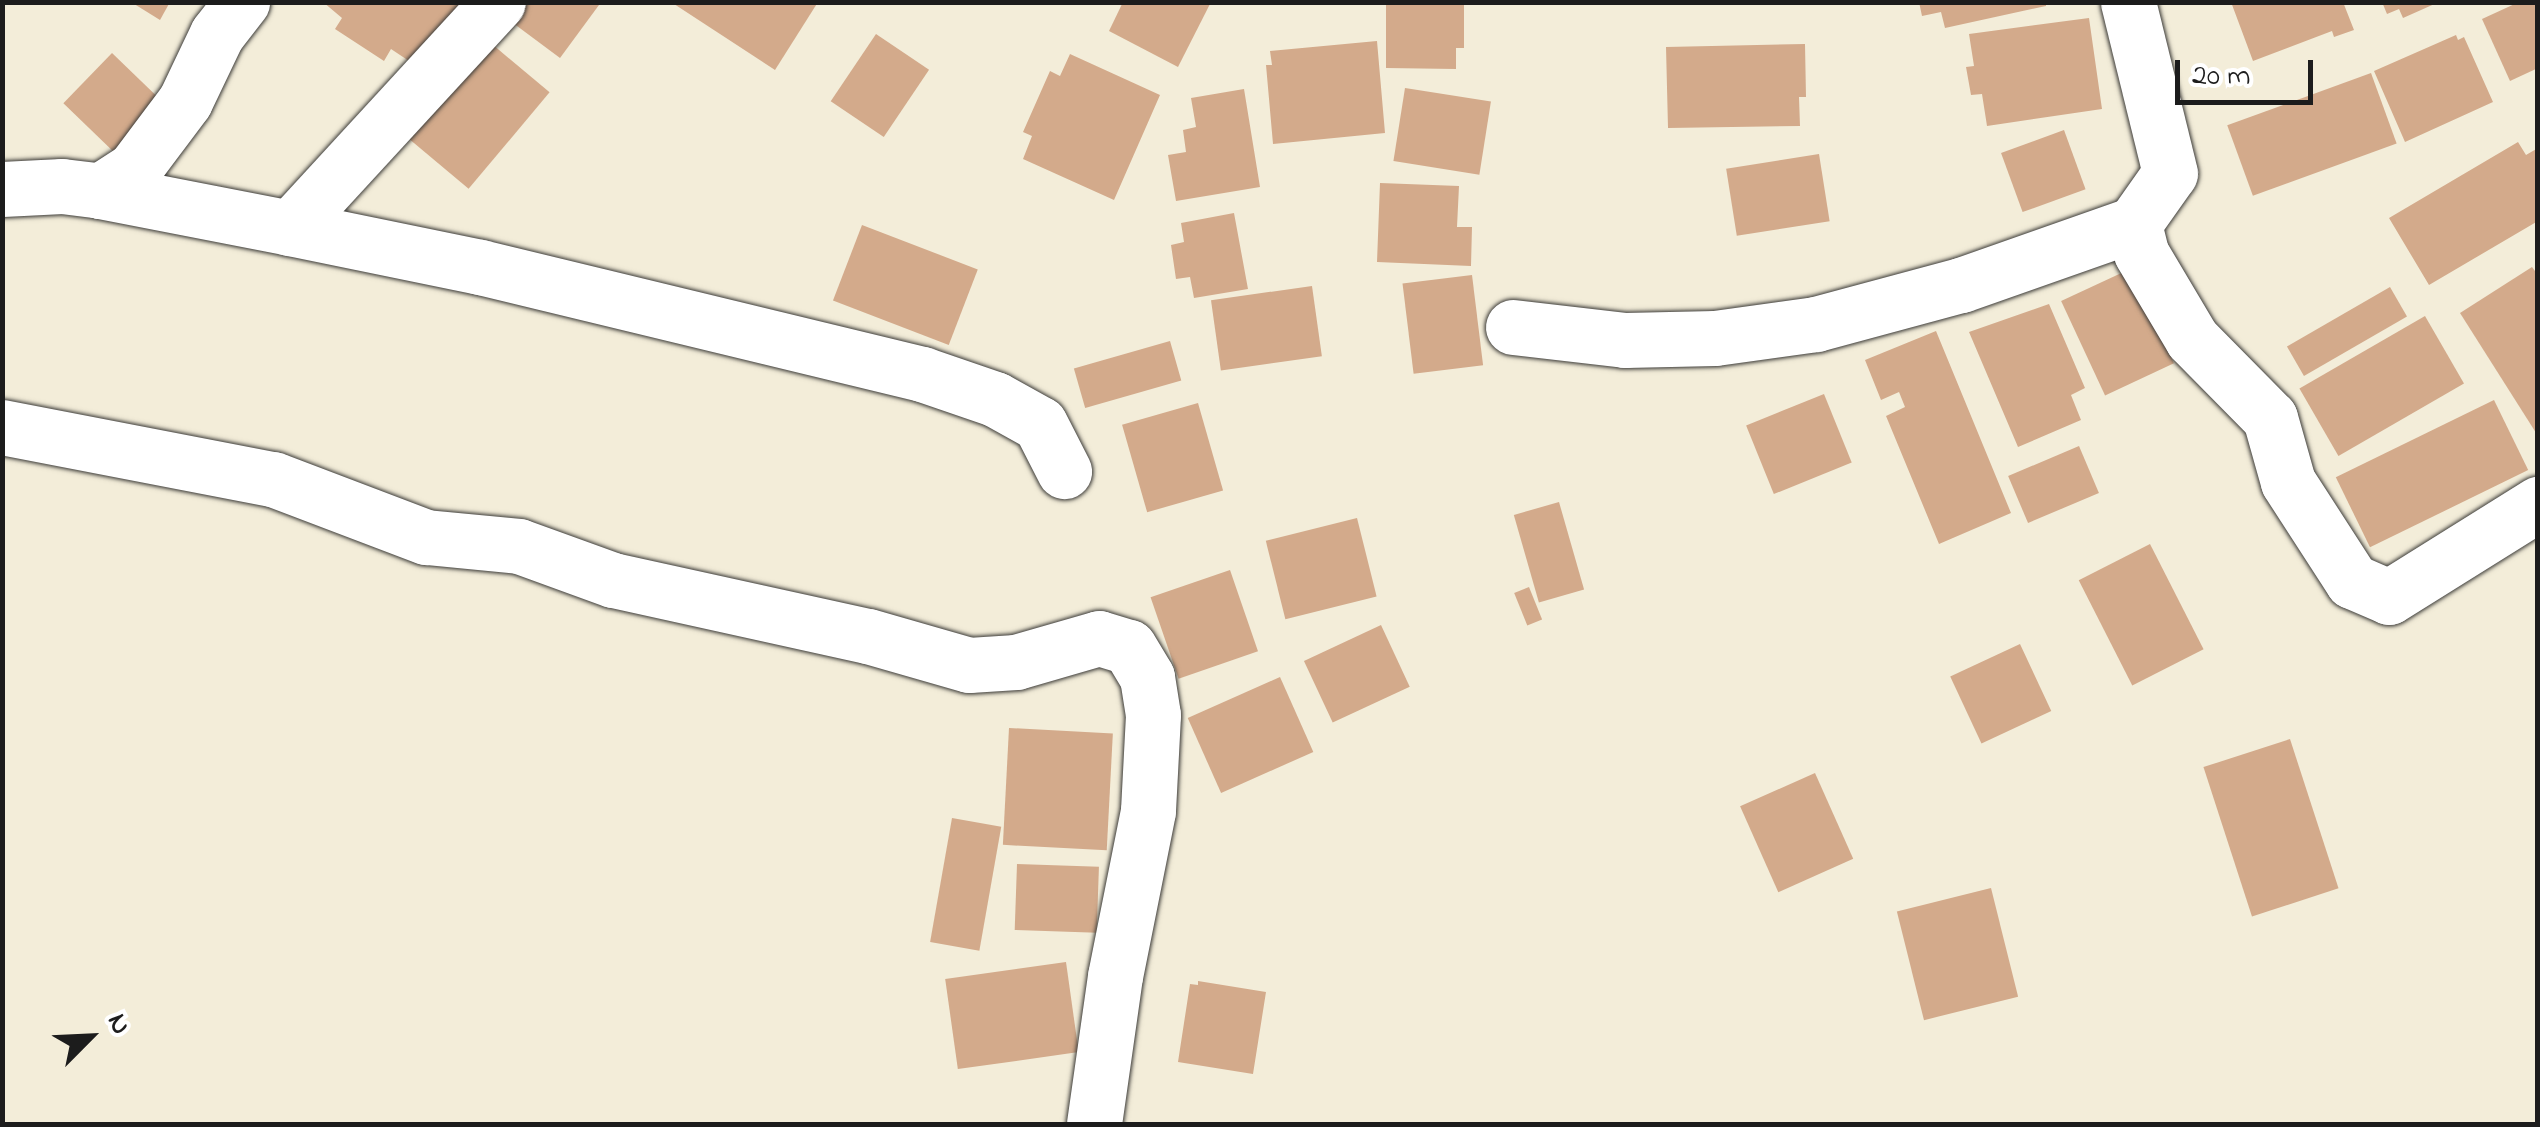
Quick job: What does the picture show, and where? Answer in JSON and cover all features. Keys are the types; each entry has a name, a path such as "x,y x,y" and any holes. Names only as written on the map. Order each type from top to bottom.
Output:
{"street":[{"path":"100,191 134,169 185,101 217,34 242,2"},
{"path":"290,228 498,2"},
{"path":"1513,326 1625,340 1715,338 1816,324 1961,285 2134,224 2170,172 2128,2"},
{"path":"2,188 62,186 100,191 290,228 498,272 922,374 995,400 1040,424 1052,440 1064,471"},
{"path":"2134,224 2142,253 2192,339 2270,418 2288,482 2352,582 2389,596 2538,504"},
{"path":"2,427 273,479 426,536 520,546 613,580 868,636 969,665 1016,662 1099,638 1129,646 1148,676 1153,715 1148,811 1115,976 1094,1124"}],"building":[{"path":"131,2 170,2 160,20"},
{"path":"323,2 467,2 424,71 391,49 384,61 335,29 342,18"},
{"path":"529,2 599,5 560,58 513,23"},
{"path":"671,2 818,2 775,70"},
{"path":"1123,2 1211,2 1178,67 1109,31"},
{"path":"1386,2 1464,2 1464,48 1456,48 1456,69 1386,68"},
{"path":"1919,2 2046,2 2046,6 1945,28 1941,12 1922,16"},
{"path":"2231,2 2343,2 2354,30 2334,37 2332,31 2253,61"},
{"path":"2382,2 2439,2 2403,18 2399,9 2387,14"},
{"path":"2519,2 2538,2 2538,68 2510,81 2482,19"},
{"path":"2089,18 2102,109 1987,126 1982,94 1971,95 1966,67 1974,66 1969,34"},
{"path":"876,34 929,70 884,137 831,101"},
{"path":"2456,35 2458,40 2464,37 2493,102 2405,142 2374,71"},
{"path":"486,39 550,92 469,189 405,136"},
{"path":"1377,41 1385,133 1273,144 1266,65 1272,65 1270,51"},
{"path":"1805,44 1806,97 1799,97 1800,126 1668,128 1666,47"},
{"path":"112,53 164,103 115,153 63,103"},
{"path":"1070,54 1160,95 1114,200 1023,159 1032,136 1023,132 1050,71 1060,76"},
{"path":"2371,73 2397,143 2253,196 2227,125"},
{"path":"1405,88 1491,102 1479,175 1393,161"},
{"path":"1244,89 1260,187 1176,201 1168,155 1186,152 1183,130 1196,127 1191,98"},
{"path":"2064,130 2086,189 2023,212 2001,153"},
{"path":"2518,142 2526,155 2538,148 2538,221 2429,285 2389,218"},
{"path":"1819,154 1830,221 1737,236 1726,169"},
{"path":"1380,183 1459,186 1457,227 1472,227 1471,266 1377,262"},
{"path":"1234,213 1248,289 1194,298 1190,277 1176,279 1171,245 1184,242 1181,223"},
{"path":"862,225 978,269 949,345 833,301"},
{"path":"2532,267 2538,275 2538,436 2460,313"},
{"path":"2130,269 2174,363 2105,395 2061,301"},
{"path":"1472,275 1483,365 1414,374 1403,284"},
{"path":"1312,286 1322,356 1221,371 1211,300"},
{"path":"2390,287 2407,316 2304,376 2287,346"},
{"path":"2049,304 2085,388 2071,395 2081,420 2018,447 1969,332"},
{"path":"2425,316 2464,384 2338,456 2299,388"},
{"path":"1936,331 2011,513 1939,544 1886,416 1905,407 1899,392 1881,400 1865,360"},
{"path":"1170,341 1181,380 1085,408 1074,369"},
{"path":"1824,394 1852,463 1774,494 1746,425"},
{"path":"2494,400 2528,470 2370,547 2336,477"},
{"path":"1198,403 1223,490 1147,512 1122,425"},
{"path":"2079,446 2099,493 2028,523 2008,476"},
{"path":"1559,502 1584,589 1539,602 1514,515"},
{"path":"1357,518 1377,597 1285,619 1266,541"},
{"path":"2150,544 2204,649 2132,685 2079,580"},
{"path":"1230,570 1258,651 1179,679 1151,597"},
{"path":"1529,587 1542,619 1527,625 1514,593"},
{"path":"1381,625 1410,687 1333,723 1304,661"},
{"path":"2020,644 2051,711 1981,744 1950,677"},
{"path":"1280,677 1313,752 1221,793 1188,718"},
{"path":"1009,728 1113,733 1107,850 1003,845"},
{"path":"2290,739 2339,888 2252,916 2203,767"},
{"path":"1815,773 1853,859 1778,892 1740,806"},
{"path":"952,818 1001,827 979,951 930,942"},
{"path":"1017,864 1099,867 1097,933 1015,930"},
{"path":"1991,888 2018,997 1924,1020 1897,911"},
{"path":"1066,962 1079,1052 958,1069 945,979"},
{"path":"1198,981 1266,992 1253,1074 1178,1062 1190,984 1198,985"}]}
